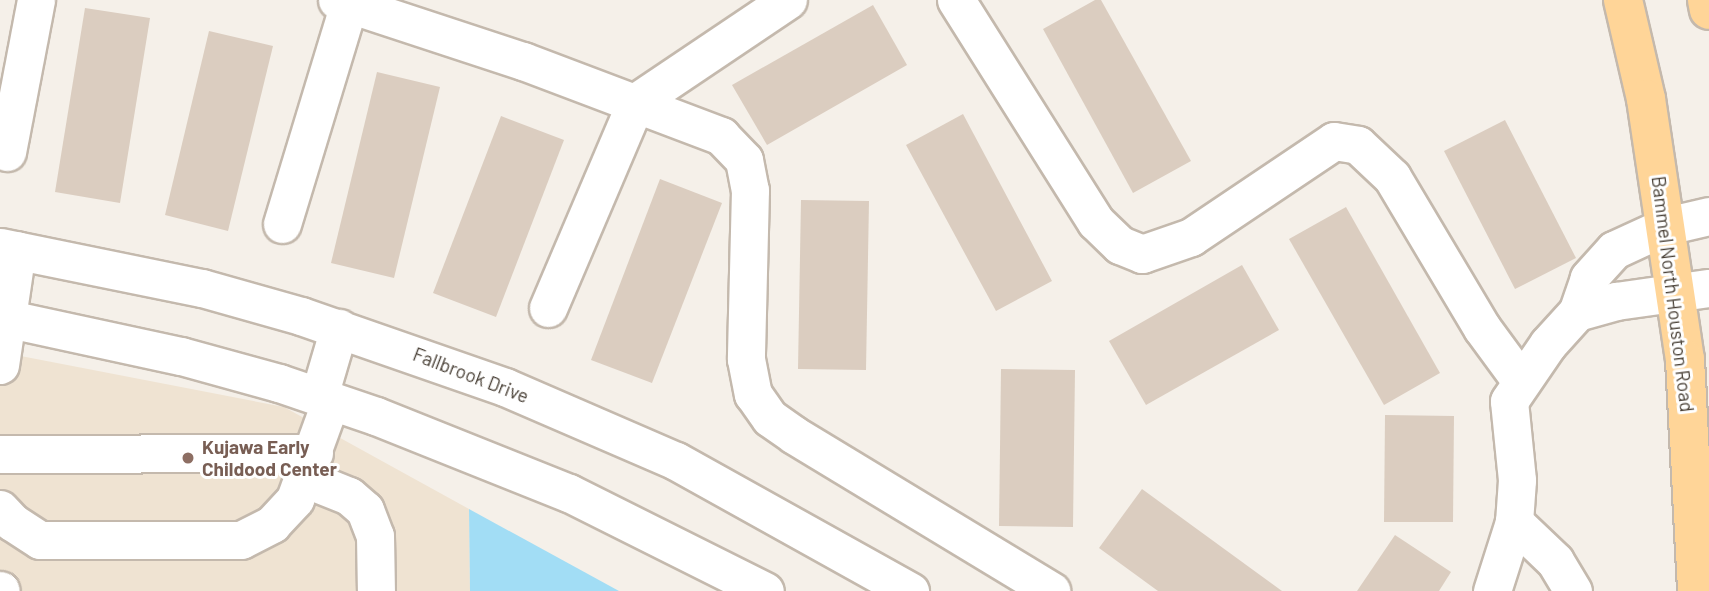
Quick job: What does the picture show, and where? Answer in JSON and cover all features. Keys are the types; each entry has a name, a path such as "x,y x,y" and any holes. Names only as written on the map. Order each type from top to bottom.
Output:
{"main road":[{"name":"Bammel North Houston Road","path":"1623,0 1646,99 1666,226 1692,290 1697,591"},
{"path":"1707,0 1709,10"}],"street":[{"path":"7,152 36,0"},
{"path":"548,308 636,102 788,0"},
{"path":"956,0 1096,222 1120,245 1142,254 1191,237 1334,141 1357,145 1392,177 1482,328 1521,381"},
{"path":"282,224 343,2 636,102 721,136 744,160 750,190 746,359 752,394 770,418 1052,591"},
{"path":"1492,591 1514,522 1517,480 1509,401 1521,381 1577,313 1589,278 1614,250 1666,226 1709,216"},
{"path":"0,365 9,248"},
{"name":"Fallbrook Drive","path":"9,248 202,288 339,328 608,429 763,506 910,591"},
{"path":"1577,313 1692,290"},
{"path":"4,317 75,330 325,398 474,451 557,488 765,591"},
{"path":"0,509 12,522 40,540 241,540 272,524 295,499 309,465 339,328"},
{"path":"0,454 309,465 365,510 375,536 376,591"},
{"path":"1514,522 1555,561 1573,591"}],"shaded area":[{"name":"Kujawa Early Childood Center","path":"0,352 284,407 469,509 470,591 0,591"}],"water":[{"path":"469,509 619,591 470,591"}],"building":[{"path":"1095,0 1101,0 1191,161 1133,193 1043,29"},
{"path":"873,5 907,65 767,145 732,85"},
{"path":"85,8 150,18 120,203 55,192"},
{"path":"209,31 273,46 228,231 165,215"},
{"path":"377,72 440,87 394,278 331,263"},
{"path":"963,114 1052,281 996,311 906,145"},
{"path":"501,116 564,140 496,317 433,293"},
{"path":"1505,120 1576,258 1515,289 1444,151"},
{"path":"660,179 722,203 652,383 591,360"},
{"path":"801,200 869,201 866,370 798,369"},
{"path":"1346,207 1440,373 1384,405 1289,239"},
{"path":"1242,265 1279,330 1146,405 1109,341"},
{"path":"1001,369 1075,370 1073,527 999,526"},
{"path":"1385,415 1454,416 1453,522 1384,522"},
{"path":"1142,489 1282,591 1158,591 1099,548"},
{"path":"1395,535 1451,572 1439,591 1357,591"}],"place":[{"name":"Kujawa Early Childood Center","path":"188,458"}]}
